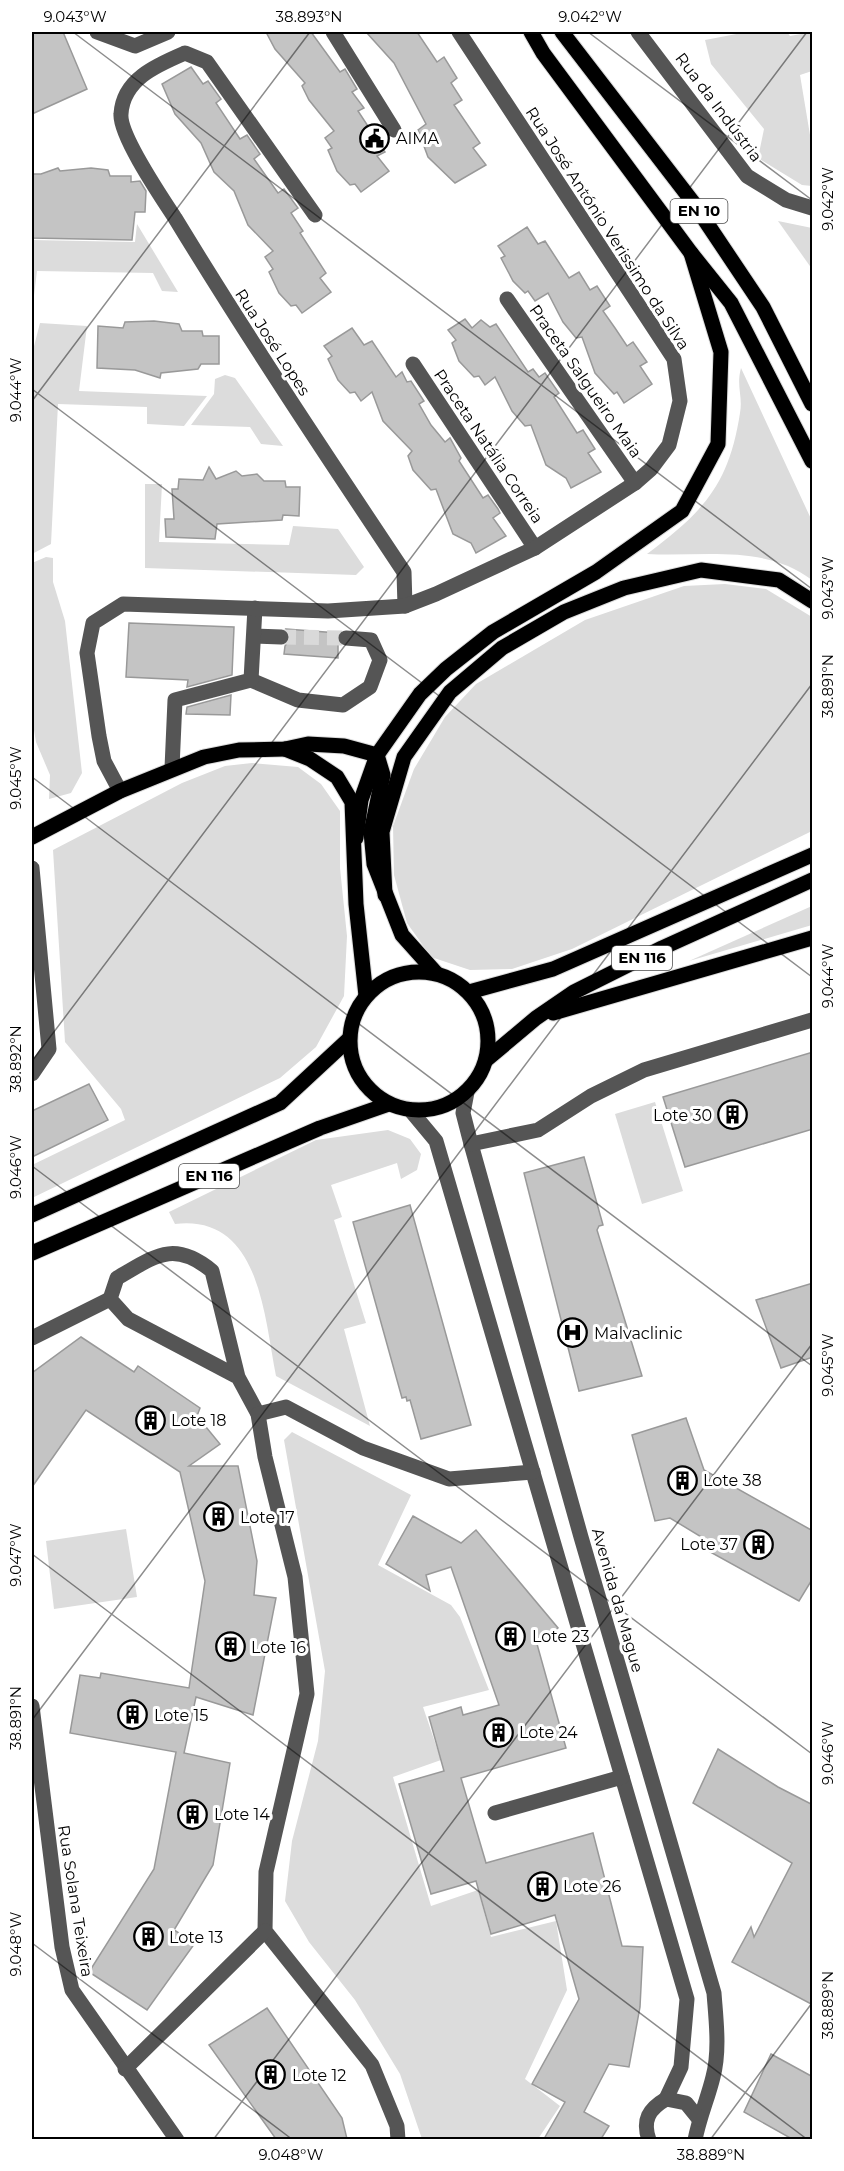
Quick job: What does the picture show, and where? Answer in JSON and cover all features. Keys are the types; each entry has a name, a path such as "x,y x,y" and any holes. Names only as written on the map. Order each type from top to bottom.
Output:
{"main road":[{"name":"EN 10","path":"531,32 543,53 691,253 731,303 813,461"},
{"name":"EN 10","path":"562,32 692,201 763,307 813,404"},
{"path":"356,838 362,800 377,755 420,694 446,669 493,632 597,572 682,511 718,444 721,352 691,253"},
{"path":"385,895 382,832 404,757 450,692 502,648 564,612 624,588 701,570 779,580 813,601"},
{"path":"32,837 120,792 204,756 239,750 285,749 308,744 344,746 377,755"},
{"path":"285,749 310,759 337,777 352,802 356,838 356,904 366,996"},
{"path":"377,755 383,775 371,832 374,864 402,935 436,973"},
{"name":"EN 116","path":"469,992 554,969 813,855"},
{"name":"EN 116","path":"486,1060 536,1018 574,992 662,948 813,880"},
{"path":"536,1018 813,938"},
{"path":"416,971 436,973 454,980 469,992 480,1006 487,1024 489,1042 486,1060 478,1077 467,1092 441,1107 411,1111 389,1104 372,1093 359,1077 351,1059 349,1039 353,1016 366,996 380,983 397,974 416,971"},
{"name":"EN 116","path":"32,1215 280,1103 349,1039"},
{"name":"EN 116","path":"32,1253 320,1128 389,1104"}],"street":[{"path":"97,32 135,46 168,32"},
{"path":"333,32 394,130"},
{"name":"Rua José António Verissimo da Silva","path":"120,792 104,761 87,653 93,623 123,604 328,611 405,606 535,548 635,483 651,469 669,445 680,401 674,358 459,32"},
{"name":"Rua da Indústria","path":"638,32 747,176 786,200 813,208"},
{"name":"Rua José Lopes","path":"315,215 207,62 185,53 148,68 126,93 120,116 139,160 261,359 404,572 405,606"},
{"name":"Praceta Salgueiro Maia","path":"507,299 635,483"},
{"name":"Praceta Natália Correia","path":"413,364 535,548"},
{"path":"251,680 255,608"},
{"path":"254,636 281,637"},
{"path":"172,768 175,700 251,680 298,700 344,705 370,687 380,660 370,640 346,638"},
{"path":"32,868 49,1049 32,1074"},
{"path":"471,1144 538,1130 591,1096 644,1070 813,1020"},
{"name":"Avenida da Mague","path":"467,1092 463,1113 471,1144 577,1526 714,1993 717,2038 714,2075 699,2119 695,2139"},
{"path":"411,1111 436,1141 687,1999 681,2067 666,2099 649,2112 645,2122 649,2139"},
{"path":"32,1338 110,1299 117,1278 159,1254 175,1252 199,1260 212,1271 238,1377 258,1414 265,1457 297,1588 307,1694 266,1872 265,1931 372,2066 397,2126 398,2139"},
{"path":"110,1299 128,1319 238,1377"},
{"path":"258,1414 286,1407 363,1448 449,1479 533,1472"},
{"name":"Rua Solana Teixeira","path":"32,1706 62,1947 72,1990 125,2069 177,2139"},
{"path":"495,1813 622,1777"},
{"path":"125,2069 265,1931"},
{"path":"666,2099 686,2103 699,2119"}],"shaded area":[{"path":"747,32 787,32 790,36 812,32 812,71 800,75 812,147 812,186 802,185 758,158 764,129 711,64 705,40"},
{"path":"778,221 812,228 812,269"},
{"path":"137,224 178,292 162,291 153,273 37,271 32,312 32,240 135,242"},
{"path":"40,323 87,326 79,391 207,396 184,426 147,424 147,407 58,404 51,544 32,554 32,354"},
{"path":"741,368 812,521 812,580 774,561 754,557 647,554 698,510 721,478 729,460 740,413"},
{"path":"225,375 235,378 283,446 261,444 250,427 191,425 214,394 215,379"},
{"path":"145,484 162,484 159,542 289,545 293,526 338,529 364,567 356,575 145,568"},
{"path":"46,557 53,558 53,582 65,621 82,773 71,793 49,799 50,775 36,742 32,718 32,563"},
{"path":"725,584 766,589 812,617 812,831 572,949 512,969 470,970 431,957 407,923 394,875 393,826 414,769 445,717 476,684 585,620 684,586"},
{"path":"252,763 298,767 321,784 340,811 340,868 347,936 344,996 316,1047 280,1078 32,1198 32,1165 125,1120 121,1109 65,1042 53,850 182,783 225,766"},
{"path":"812,906 812,925 689,961"},
{"path":"655,1102 683,1191 642,1204 615,1114"},
{"path":"388,1130 410,1139 421,1154 417,1170 401,1179 397,1163 331,1185 342,1217 334,1220 366,1323 344,1329 370,1426 276,1376 261,1299 253,1274 241,1252 225,1235 203,1225 175,1224 169,1212 316,1140"},
{"path":"292,1432 411,1495 378,1565 451,1605 460,1617 489,1690 423,1707 441,1760 393,1777 431,1906 478,1890 491,1937 556,1921 567,1990 525,2079 560,2106 538,2139 422,2139 400,2074 355,2000 309,1942 285,1901 292,1841 318,1741 325,1671 284,1440"},
{"path":"126,1529 137,1597 54,1609 46,1541"}],"building":[{"path":"32,32 63,32 87,89 32,114"},
{"path":"266,32 311,32 340,72 345,69 357,89 352,92 364,108 358,111 385,152 377,156 389,171 361,192 355,184 350,185 337,171 328,150 332,148 325,138 334,131 309,100 302,86 305,83 275,49"},
{"path":"366,32 417,32 437,62 444,57 457,78 451,83 462,100 454,105 480,143 473,148 486,165 455,183 428,157 418,130 426,124 394,63"},
{"path":"191,67 203,84 208,81 221,99 216,103 240,139 247,135 260,154 254,159 278,193 284,189 298,208 291,213 303,231 300,233 326,273 320,278 331,292 302,313 296,305 291,306 279,293 269,272 273,269 265,257 273,251 248,225 234,191 214,172 201,143 175,114 162,84"},
{"path":"58,168 60,171 91,168 108,170 110,176 131,176 131,182 140,181 146,191 145,212 135,212 132,240 32,238 32,174 41,174"},
{"path":"527,227 538,244 545,241 569,278 579,272 590,290 597,286 610,306 603,311 627,346 633,342 647,362 640,366 652,384 624,403 617,392 614,394 595,373 582,337 576,338 563,322 548,293 535,301 528,291 525,293 513,281 501,258 505,256 498,246"},
{"path":"465,319 472,328 481,320 490,327 496,324 528,372 533,369 539,377 545,373 559,393 554,397 577,433 583,430 595,449 588,453 601,472 571,488 566,478 546,465 531,425 525,426 512,411 495,377 485,385 479,376 474,377 459,361 452,343 456,340 448,330"},
{"path":"154,321 179,324 182,331 202,331 203,336 219,336 219,364 201,364 198,369 161,373 160,378 135,370 97,368 98,326 123,328 125,322"},
{"path":"352,328 364,345 372,341 396,377 402,372 407,382 411,381 424,401 419,404 431,425 445,442 450,438 461,458 459,461 483,498 488,495 498,509 500,513 493,518 506,536 476,553 471,543 453,534 436,489 431,490 413,470 408,456 412,451 383,421 372,392 361,401 355,392 350,393 338,380 328,359 332,356 324,346"},
{"path":"209,467 216,479 236,471 242,476 257,474 264,481 285,481 286,487 300,487 299,516 283,515 282,520 217,524 215,539 166,537 165,519 174,519 172,489 178,489 179,479 203,480"},
{"path":"129,623 234,627 232,675 187,687 188,680 126,677"},
{"path":"286,629 338,633 338,658 284,654 285,646 291,638"},
{"path":"231,695 230,715 186,714 187,707"},
{"name":"Lote 30","path":"813,1052 813,1129 685,1167 663,1097"},
{"path":"89,1084 108,1120 32,1157 32,1111"},
{"path":"584,1157 603,1225 597,1230 642,1376 579,1391 524,1173"},
{"path":"410,1205 471,1425 421,1439 410,1400 407,1401 406,1397 402,1398 353,1222"},
{"path":"813,1283 813,1357 781,1368 756,1300"},
{"path":"81,1337 134,1372 138,1366 200,1408 197,1416 220,1444 189,1466 238,1466 257,1561 254,1595 276,1598 253,1715 196,1697 184,1753 230,1763 213,1865 174,1930 195,1943 147,2010 89,1972 154,1869 176,1752 70,1733 80,1675 100,1678 101,1673 189,1688 205,1581 180,1472 86,1410 32,1487 32,1373"},
{"path":"686,1418 704,1470 813,1531 813,1578 799,1601 703,1548 708,1541 670,1518 655,1521 632,1435"},
{"path":"413,1516 461,1543 476,1530 558,1628 537,1644 566,1748 461,1778 486,1863 593,1833 622,1946 643,1947 640,2007 629,2067 609,2064 584,2112 609,2126 601,2139 544,2139 565,2102 532,2084 579,1999 555,1915 491,1934 476,1881 431,1894 399,1784 444,1771 429,1717 461,1707 463,1715 499,1705 451,1567 426,1575 430,1591 386,1564"},
{"path":"718,1749 778,1787 813,1805 813,2005 732,1962 751,1927 754,1937 792,1863 693,1803"},
{"name":"Lote 12","path":"267,2008 342,2118 347,2139 276,2139 209,2045"},
{"path":"771,2054 813,2077 813,2139 792,2139 744,2112"}],"tunnel":[{"path":"281,637 346,638"}],"place":[{"name":"AIMA","path":"375,138"},
{"name":"Lote 30","path":"733,1115"},
{"name":"Malvaclinic","path":"573,1333"},
{"name":"Lote 18","path":"150,1420"},
{"name":"Lote 38","path":"682,1480"},
{"name":"Lote 17","path":"219,1517"},
{"name":"Lote 37","path":"759,1544"},
{"name":"Lote 23","path":"511,1636"},
{"name":"Lote 16","path":"230,1647"},
{"name":"Lote 15","path":"133,1715"},
{"name":"Lote 24","path":"498,1732"},
{"name":"Lote 14","path":"193,1814"},
{"name":"Lote 26","path":"542,1886"},
{"name":"Lote 13","path":"148,1937"},
{"name":"Lote 12","path":"271,2075"}]}
